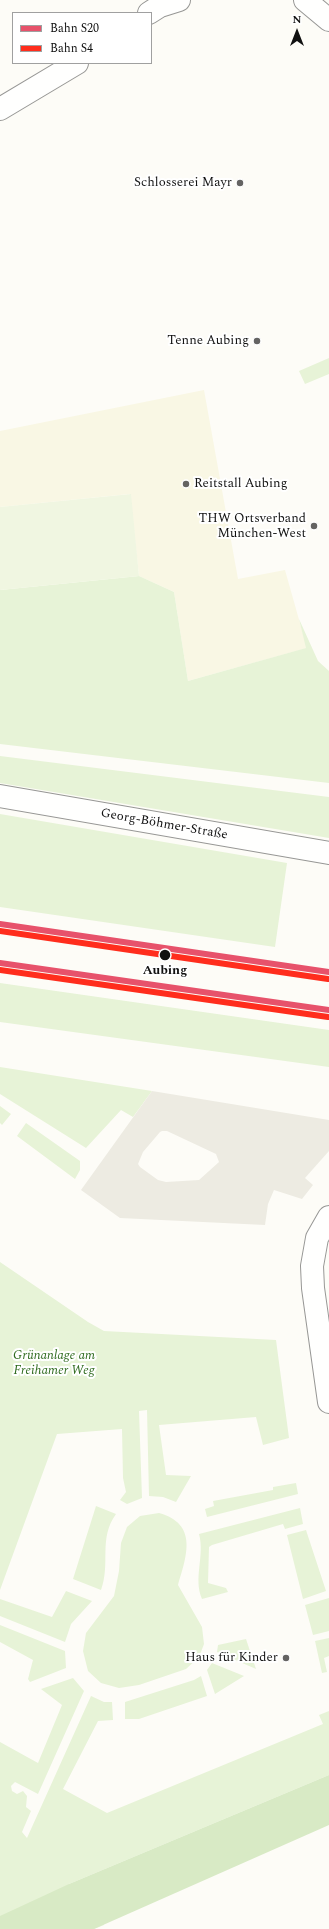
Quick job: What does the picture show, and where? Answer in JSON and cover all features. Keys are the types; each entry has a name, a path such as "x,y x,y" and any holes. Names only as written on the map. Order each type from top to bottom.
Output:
{"street":[{"path":"306,0 329,20"},
{"path":"0,109 75,64"},
{"name":"Georg-Böhmer-Straße","path":"0,796 329,853"},
{"path":"329,1217 317,1238 312,1266 313,1288 329,1402"}],"shaded area":[{"path":"204,390 238,579 285,570 307,648 188,681 174,592 139,576 130,494 0,507 0,431"},
{"path":"152,1091 329,1120 329,1151 305,1178 313,1185 302,1199 274,1190 268,1204 265,1225 120,1218 81,1190","holes":["167,1131 216,1154 219,1162 199,1180 166,1182 158,1180 138,1164 143,1152 160,1132"]}],"green space":[{"path":"329,358 329,374 305,384 299,371"},
{"path":"131,494 139,576 0,590 0,507"},
{"path":"139,576 174,592 188,681 306,648 299,619 318,661 329,671 329,783 0,744 0,590"},
{"path":"0,756 329,797 329,838 0,783"},
{"path":"0,814 287,863 275,947 0,907"},
{"path":"0,983 329,1030 329,1067 0,1022"},
{"path":"0,1067 152,1091 133,1117 121,1110 86,1148 0,1094"},
{"path":"0,1106 11,1114 2,1125 0,1123"},
{"path":"26,1123 80,1161 80,1170 75,1179 17,1136"},
{"name":"Grünanlage am Freihamer Weg","path":"0,1262 88,1322 104,1331 276,1340 289,1438 263,1445 256,1417 159,1425 166,1475 191,1476 176,1502 163,1497 149,1496 147,1410 139,1411 142,1498 127,1504 120,1500 126,1492 123,1478 122,1429 57,1434 0,1590"},
{"path":"296,1483 298,1494 207,1517 205,1509 214,1506 213,1501 273,1490 273,1487"},
{"path":"96,1506 116,1514 107,1533 104,1580 101,1590 73,1579"},
{"path":"300,1508 303,1524 285,1529 283,1524 209,1547 208,1583 226,1588 228,1592 202,1599 199,1583 201,1550 199,1534"},
{"path":"159,1513 171,1518 180,1525 185,1533 186,1552 178,1585 202,1627 204,1644 197,1659 186,1669 139,1685 119,1688 101,1683 88,1671 83,1651 86,1633 114,1596 119,1571 121,1543 127,1527 140,1516"},
{"path":"306,1530 326,1591 303,1599 287,1535"},
{"path":"66,1591 92,1601 71,1624 65,1642 0,1616 0,1599 52,1617"},
{"path":"329,1598 329,1631 313,1635 305,1605"},
{"path":"0,1625 65,1651 66,1668 30,1682 28,1679 33,1660 0,1642"},
{"path":"329,1638 329,1656 324,1658 327,1672 322,1673 315,1641"},
{"path":"246,1639 256,1669 217,1652 218,1645"},
{"path":"212,1663 244,1676 215,1694 207,1670"},
{"path":"201,1676 207,1696 139,1719 125,1719 125,1702 194,1680"},
{"path":"73,1678 84,1691 38,1794 15,1782 11,1786 12,1791 17,1794 23,1791 27,1796 26,1807 31,1811 22,1832 27,1838 91,1696 104,1702 112,1702 113,1720 98,1721 63,1789 107,1813 323,1724 319,1715 329,1711 329,1775 69,1884 100,1915 104,1925 94,1929 0,1929 0,1742 38,1763 62,1705 41,1689"},
{"path":"329,1775 329,1825 94,1929 0,1929 0,1916 69,1884"}],"rail line":[{"name":"S20","path":"0,924 329,972"},
{"name":"S4","path":"0,931 328,979"},
{"name":"S20","path":"0,963 329,1010"},
{"name":"S4","path":"0,970 328,1017"}],"place":[{"name":"Schlosserei Mayr","path":"240,183"},
{"name":"Tenne Aubing","path":"257,341"},
{"name":"Reitstall Aubing","path":"186,484"},
{"name":"THW Ortsverband München-West","path":"314,526"},
{"name":"Aubing","path":"165,955"},
{"name":"Haus für Kinder","path":"286,1658"}]}
